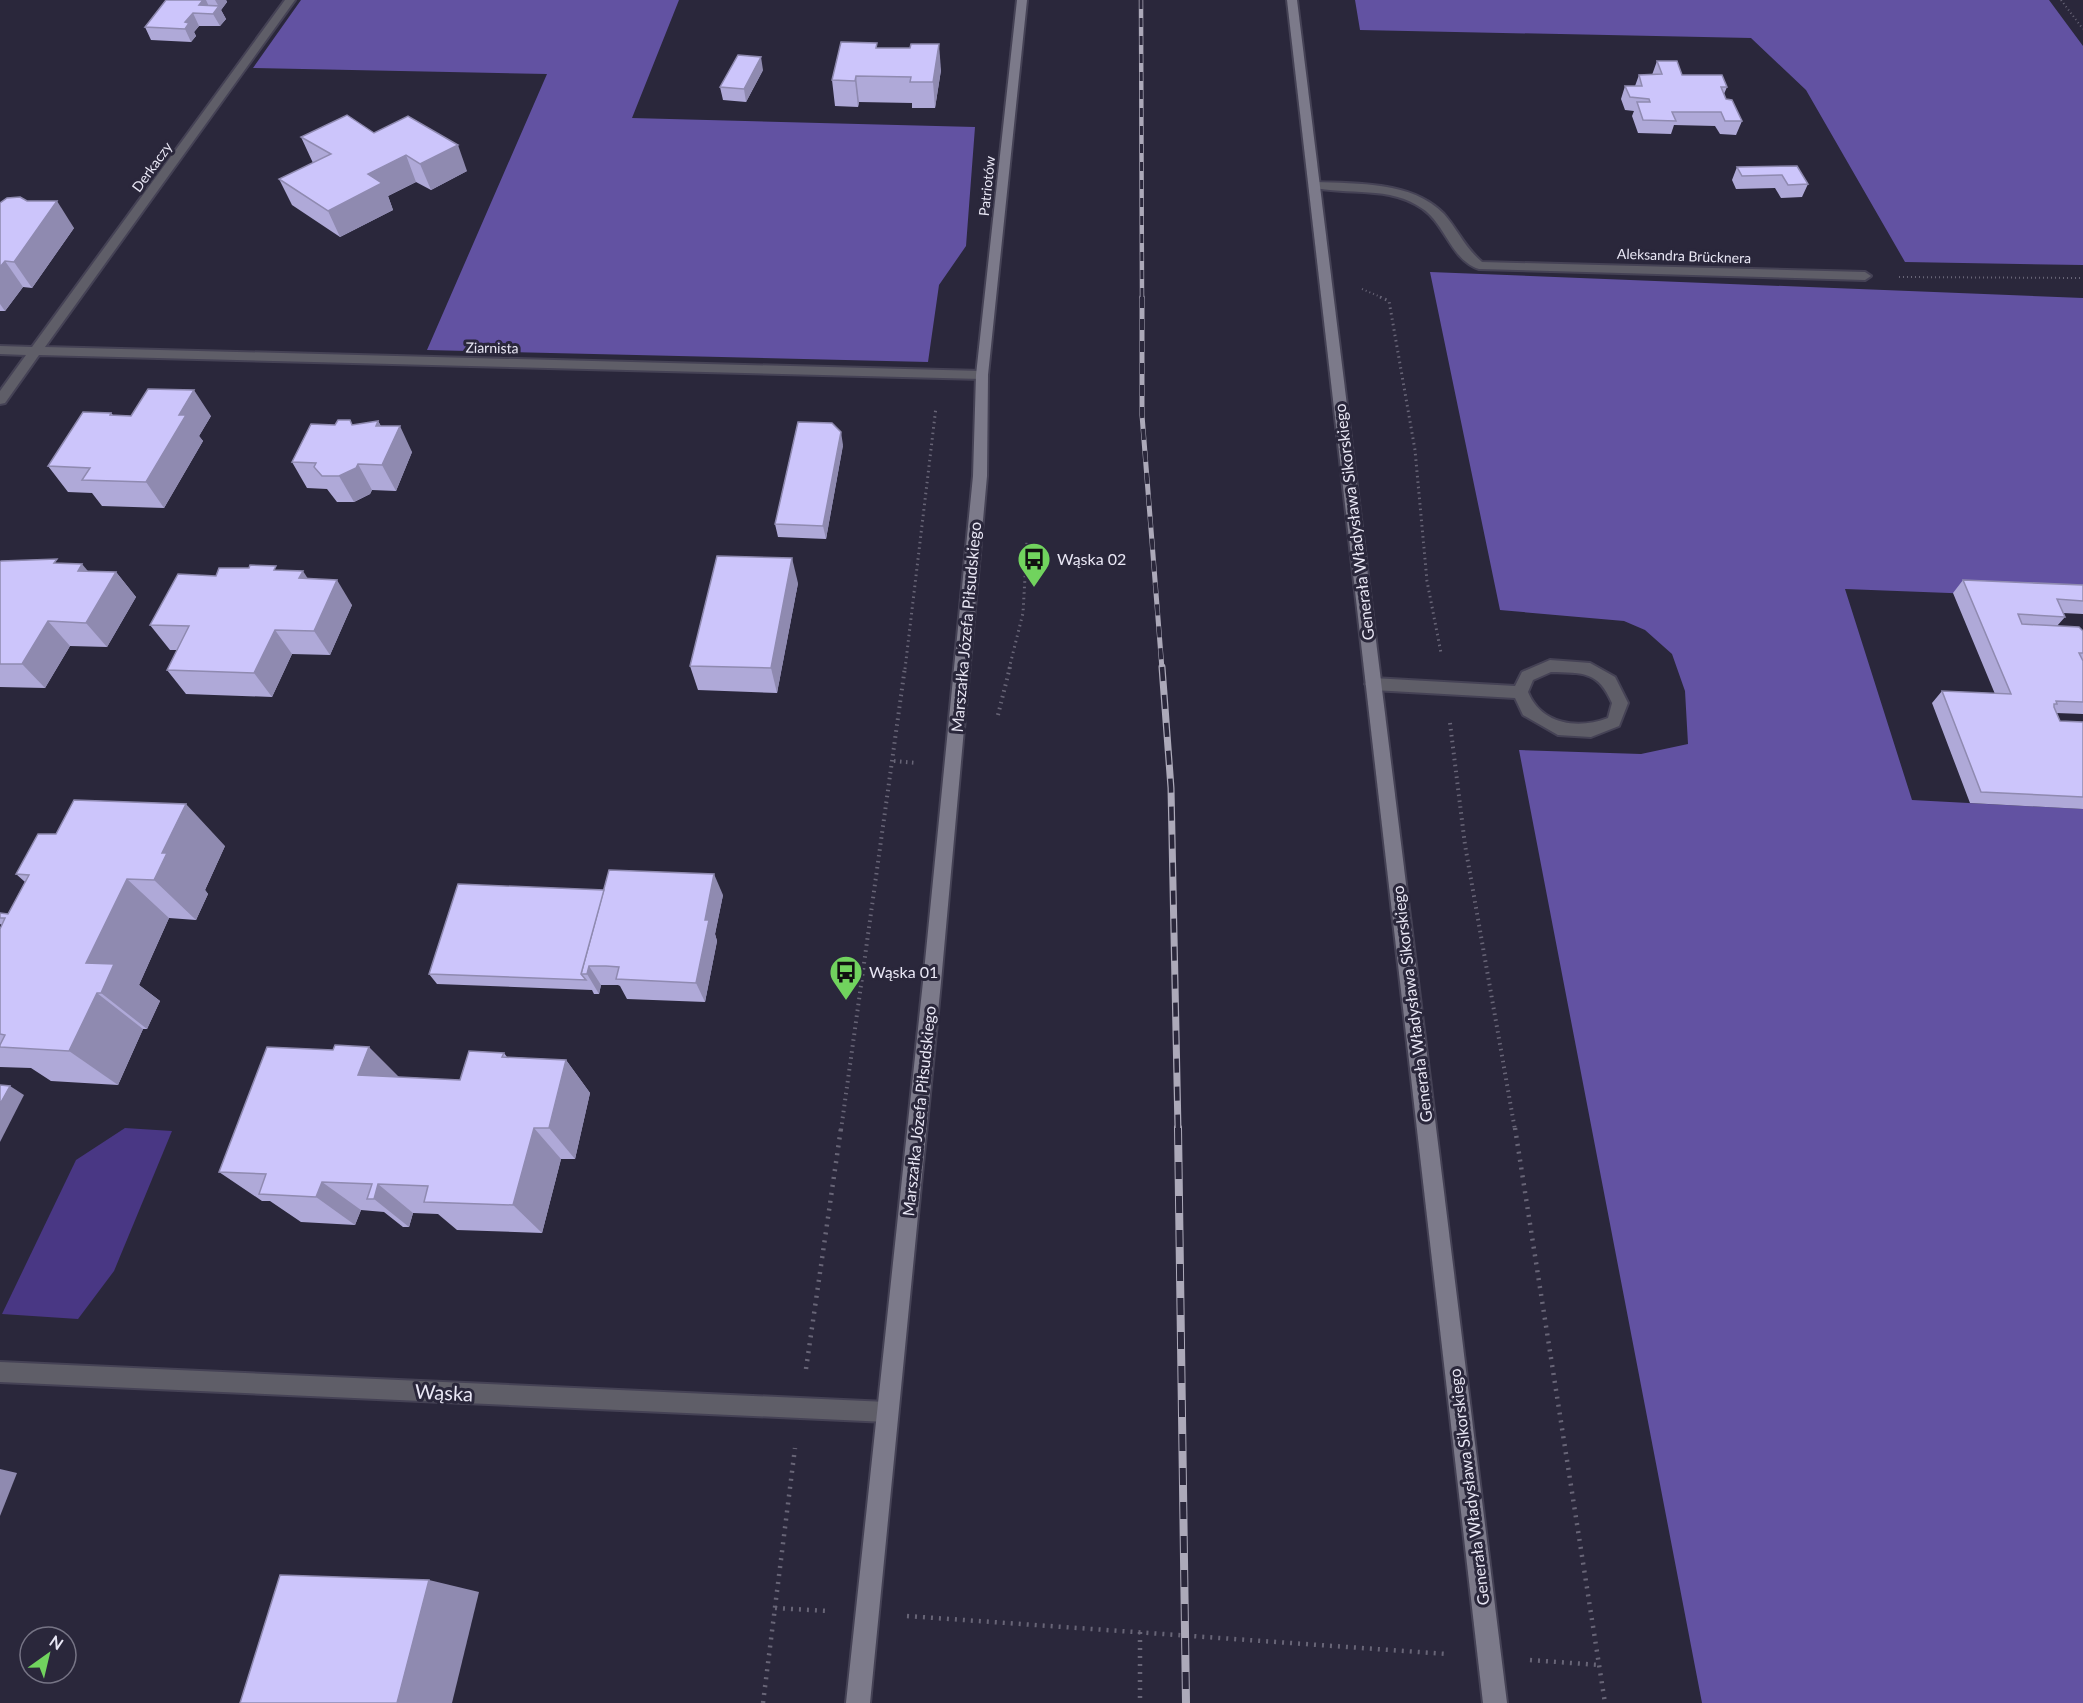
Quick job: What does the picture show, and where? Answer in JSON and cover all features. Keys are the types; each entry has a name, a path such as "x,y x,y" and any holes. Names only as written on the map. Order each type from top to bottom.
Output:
{"main road":[{"name":"Patriotów","path":"982,375 1022,0"},
{"path":"1292,0 1325,280"},
{"name":"Generała Władysława Sikorskiego","path":"1325,280 1495,1703"},
{"name":"Marszałka Józefa Piłsudskiego","path":"858,1703 933,971 980,476 982,375"}],"street":[{"name":"Derkaczy","path":"0,400 290,0"},
{"name":"Aleksandra Brücknera","path":"1315,185 1377,189 1425,203 1448,227 1463,254 1479,265 1865,276"},
{"name":"Ziarnista","path":"0,350 982,375"},
{"path":"1550,666 1585,667 1610,681 1620,703 1614,722 1607,725 1591,731 1558,729 1528,711 1520,692 1527,676 1550,666"},
{"path":"1373,684 1520,692"},
{"name":"Wąska","path":"0,1372 887,1412"}],"path":[{"path":"2061,0 2083,29"},
{"path":"1865,276 2083,278"},
{"path":"1325,280 1354,285 1389,301 1415,450 1427,581 1446,688 1465,844 1505,1063 1605,1703"},
{"path":"807,1363 894,761 937,398"},
{"path":"997,722 1023,613 1027,542"},
{"path":"894,761 924,763"},
{"path":"762,1703 796,1443"},
{"path":"775,1608 1599,1665"},
{"path":"1140,1632 1140,1703"}],"shaded area":[{"path":"301,0 679,0 632,118 975,127 966,246 939,285 928,362 427,350 547,74 253,68"},
{"path":"1355,0 2049,0 2083,46 2083,265 1905,262 1806,90 1751,38 1360,30"},
{"path":"1430,272 2083,298 2083,598 1845,589 1912,800 2083,809 2083,1703 1702,1703 1519,750 1641,754 1688,744 1685,691 1672,654 1645,630 1624,621 1500,610"},
{"path":"125,1128 172,1131 114,1271 78,1319 2,1314 76,1160"}],"building":[{"path":"166,0 203,0 199,5 219,6 213,14 193,13 185,22 189,23 185,29 145,27"},
{"path":"841,42 877,43 876,48 910,48 911,44 939,44 933,82 910,82 911,77 856,76 855,81 832,80"},
{"path":"738,55 761,57 744,89 720,87"},
{"path":"1657,61 1677,61 1682,75 1722,75 1727,87 1721,87 1726,99 1732,100 1742,121 1725,121 1721,112 1672,112 1676,121 1643,120 1637,102 1650,102 1649,99 1630,97 1625,86 1642,86 1639,75 1662,74"},
{"path":"347,115 374,133 408,116 458,145 420,164 406,155 368,174 382,183 328,211 279,179 331,154 301,137"},
{"path":"1797,166 1808,184 1788,185 1782,175 1742,176 1737,167"},
{"path":"20,197 27,201 57,201 14,262 5,261 0,267 0,203 7,198"},
{"path":"148,389 194,390 179,415 186,415 146,482 82,480 90,468 48,466 83,412 131,416"},
{"path":"338,420 350,420 352,425 378,421 376,426 400,426 382,465 358,464 356,468 339,476 322,476 314,467 316,463 292,462 311,424 335,425"},
{"path":"798,422 832,423 841,432 823,526 775,524"},
{"path":"717,556 792,558 771,668 690,666"},
{"path":"57,559 54,563 82,564 78,571 116,572 86,623 48,621 22,664 0,664 0,562"},
{"path":"250,565 276,566 274,570 303,571 299,578 337,580 314,631 275,630 254,673 167,670 189,626 150,625 178,574 216,576 219,568 249,568"},
{"path":"1963,580 2083,585 2083,601 2057,599 2065,617 2018,614 2022,624 2079,627 2083,631 2083,653 2079,653 2083,661 2083,702 2056,701 2057,704 2054,704 2054,707 2060,721 2083,722 2083,797 1981,792 1942,691 2011,694"},
{"path":"74,800 186,804 162,853 167,853 154,880 127,879 86,963 114,964 69,1051 0,1047 5,1035 0,1034 0,929 5,918 0,918 0,913 8,914 29,875 16,874 38,834 56,834"},
{"path":"609,870 714,874 705,920 709,920 696,983 616,979 619,967 589,966 587,974 581,974"},
{"path":"458,884 604,890 581,974 586,980 429,974"},
{"path":"335,1045 369,1047 358,1075 460,1080 469,1051 504,1053 502,1057 566,1060 549,1128 534,1128 513,1205 424,1202 428,1186 378,1184 374,1199 367,1199 372,1184 322,1182 316,1197 259,1194 266,1174 219,1172 267,1047 333,1050"},
{"path":"0,1085 10,1086 0,1104"},
{"path":"280,1575 429,1580 397,1703 240,1703"}],"railway":[{"path":"1141,0 1142,298"},
{"path":"1142,298 1142,415 1162,669"},
{"path":"1162,667 1171,788 1178,1130"},
{"path":"1178,1128 1186,1703"}],"place":[{"name":"Wąska 02","path":"1034,588"},
{"name":"Wąska 01","path":"846,1001"}]}
